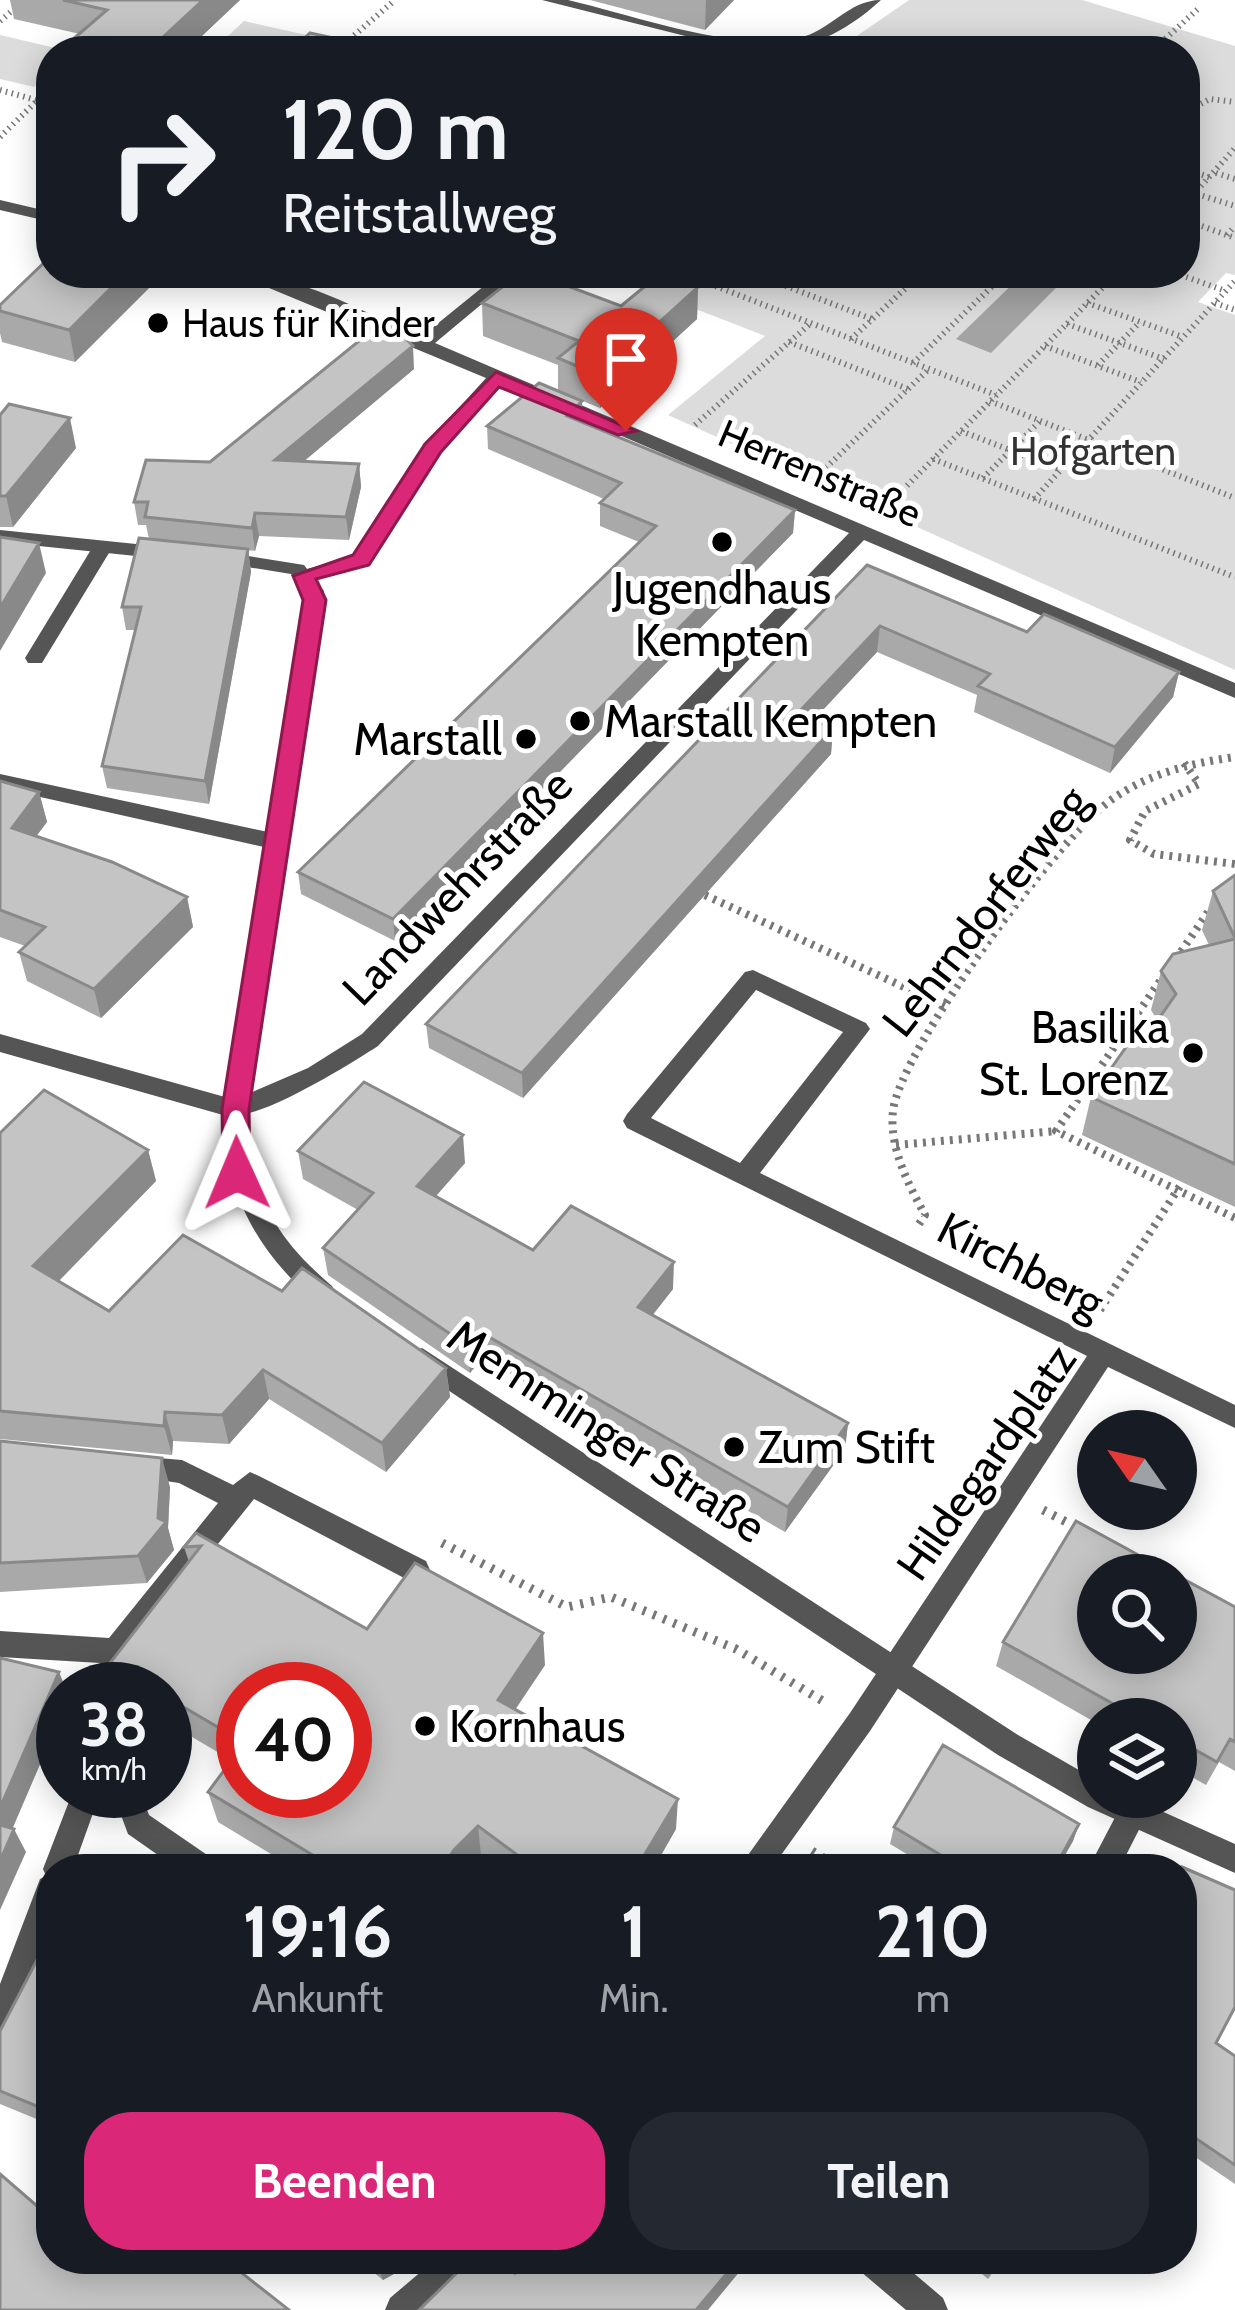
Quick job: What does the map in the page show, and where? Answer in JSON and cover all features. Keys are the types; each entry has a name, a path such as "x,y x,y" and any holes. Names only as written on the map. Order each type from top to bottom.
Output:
{"street":[{"path":"550,0 702,36"},
{"path":"816,36 874,0"},
{"path":"0,205 36,213"},
{"name":"Herrenstraße","path":"280,288 669,448 1235,691"},
{"path":"422,345 492,288"},
{"path":"304,576 361,560 433,448 496,378"},
{"name":"Landwehrstraße","path":"235,1109 316,1074 370,1040 863,530"},
{"path":"0,536 255,560 282,564 304,576 314,600 235,1109 237,1173 252,1210 297,1272 337,1304"},
{"path":"35,658 102,548"},
{"path":"0,781 277,842"},
{"name":"Kirchberg","path":"745,1176 858,1029 753,978 635,1120 745,1176 901,1250 1091,1348"},
{"path":"0,1043 235,1109"},
{"name":"Memminger Straße","path":"397,1343 1008,1745 1077,1785"},
{"name":"Hildegardplatz","path":"764,1854 860,1722 1010,1492 1091,1348 1235,1417"},
{"path":"113,1465 182,1472 240,1501"},
{"path":"114,1662 115,1651 250,1484 416,1570"},
{"path":"0,1644 115,1651"},
{"path":"64,1854 78,1818"},
{"path":"136,1818 181,1854"},
{"path":"1110,1854 1130,1818"},
{"name":"Memminger Straße","path":"1136,1818 1235,1859"},
{"path":"0,2025 36,1928"},
{"path":"401,2310 443,2274"},
{"path":"889,2274 931,2310"}],"path":[{"path":"0,21 25,0"},
{"path":"353,36 395,0"},
{"path":"1169,36 1200,7"},
{"path":"0,90 36,99"},
{"path":"1200,105 1210,100 1235,102"},
{"path":"0,137 36,102"},
{"path":"1200,190 1235,148"},
{"path":"1225,164 1235,167"},
{"path":"1200,172 1235,179"},
{"path":"1200,195 1235,206"},
{"path":"1200,225 1231,236 1235,226"},
{"path":"1034,499 1235,281"},
{"path":"1200,282 1226,291"},
{"path":"721,288 929,369 1040,421 1235,498"},
{"path":"791,288 872,319"},
{"path":"851,339 906,288"},
{"path":"913,363 990,288"},
{"path":"863,530 1102,288"},
{"path":"1088,303 1184,337"},
{"path":"1215,303 1235,310"},
{"path":"1098,365 1140,322"},
{"path":"669,448 811,323"},
{"path":"1067,324 1164,359"},
{"path":"789,342 908,389"},
{"path":"1045,346 1142,382"},
{"path":"792,500 929,369"},
{"path":"983,478 1040,421"},
{"path":"961,430 1061,470"},
{"path":"933,459 1235,577"},
{"name":"Lehrndorferweg","path":"901,1250 925,1215 906,1181 892,1107 909,1056 1096,811 1118,793 1184,763 1235,757"},
{"path":"1184,763 1199,784 1144,811 1130,830 1130,840 1154,854 1235,864"},
{"path":"1056,1131 1222,892"},
{"path":"705,895 945,1006"},
{"path":"896,1145 1056,1131 1235,1218"},
{"path":"1091,1348 1190,1173"},
{"path":"1010,1492 1090,1535"},
{"path":"416,1570 445,1540 567,1607 611,1597 736,1649 860,1722"}],"green space":[{"name":"Hofgarten","path":"909,0 1082,0 1235,46 1235,275 1226,273 1198,302 1235,315 1235,670 668,415 765,336 642,288 1009,288 957,339 991,352 1056,288 1200,288 1200,36 857,36"},
{"path":"244,21 311,36 228,36"},
{"path":"0,35 36,43 36,85 0,79"}],"shaded area":[{"path":"1009,288 1056,288 991,353 956,339"}],"building":[{"path":"63,0 203,0 164,36 77,36 107,10"},
{"path":"36,270 36,288 111,288 69,330 0,311 0,305"},
{"path":"501,288 573,288 621,306 643,288 697,288 600,376 558,358 579,341 482,303"},
{"path":"386,319 413,346 275,460 359,464 346,517 255,513 252,528 145,517 148,502 134,502 146,460 210,462"},
{"path":"539,383 582,401 567,416 795,510 393,919 298,872 656,526 600,503 621,483 487,426"},
{"path":"9,404 70,418 6,496 0,496 0,415"},
{"path":"0,537 39,543 0,608"},
{"path":"139,538 248,549 205,781 102,766 141,607 122,607"},
{"path":"867,565 1027,632 1044,614 1179,672 1115,747 978,686 990,674 880,626 798,713 833,728 522,1073 426,1024"},
{"path":"0,781 39,792 12,828 112,862 187,897 94,989 19,952 45,927 0,910"},
{"path":"1235,875 1235,938 1213,891"},
{"name":"Basilika St. Lorenz","path":"1235,939 1235,1164 1091,1097 1131,1040 1141,1044 1176,994 1161,971 1173,954"},
{"path":"364,1082 463,1135 417,1186 533,1250 571,1206 674,1262 638,1307 848,1423 788,1507 480,1332 468,1346 323,1248 373,1193 298,1151"},
{"path":"44,1090 148,1150 33,1266 109,1311 183,1235 282,1291 302,1268 446,1368 382,1443 263,1370 222,1415 165,1412 164,1426 0,1411 0,1133"},
{"path":"0,1441 162,1458 158,1518 166,1522 138,1556 0,1563"},
{"path":"1076,1521 1077,1530 1092,1530 1136,1554 1077,1554 1077,1674 1197,1674 1197,1586 1235,1607 1235,1742 1230,1739 1217,1762 1197,1751 1197,1698 1103,1698 1003,1642"},
{"name":"Kornhaus","path":"196,1533 367,1629 415,1563 543,1633 498,1700 678,1799 645,1854 516,1854 478,1826 451,1854 311,1854 251,1818 372,1818 372,1662 216,1662 216,1726 192,1712 192,1662 111,1662 201,1546 184,1547"},
{"path":"0,1658 36,1667 36,1725 0,1808"},
{"path":"943,1745 1079,1824 1062,1854 939,1854 894,1827"},
{"path":"0,1825 14,1829 0,1861"},
{"path":"1197,1874 1235,1890 1235,2007 1216,2043 1235,2056 1235,2165 1197,2139"},
{"path":"36,1962 36,2106 0,2091 0,2031"},
{"path":"0,2174 36,2205 36,2274 243,2274 289,2310 0,2310"},
{"path":"456,2274 726,2274 696,2310 419,2310"}],"place":[{"name":"Haus für Kinder","path":"158,323"},
{"name":"Jugendhaus Kempten","path":"722,542"},
{"name":"Marstall Kempten","path":"580,721"},
{"name":"Marstall","path":"526,739"},
{"name":"Basilika St. Lorenz","path":"1193,1053"},
{"name":"Zum Stift","path":"734,1447"},
{"name":"Kornhaus","path":"425,1726"}],"route":[{"path":"237,1173 235,1109 314,600 304,576 361,560 433,448 496,378 626,431"}]}
